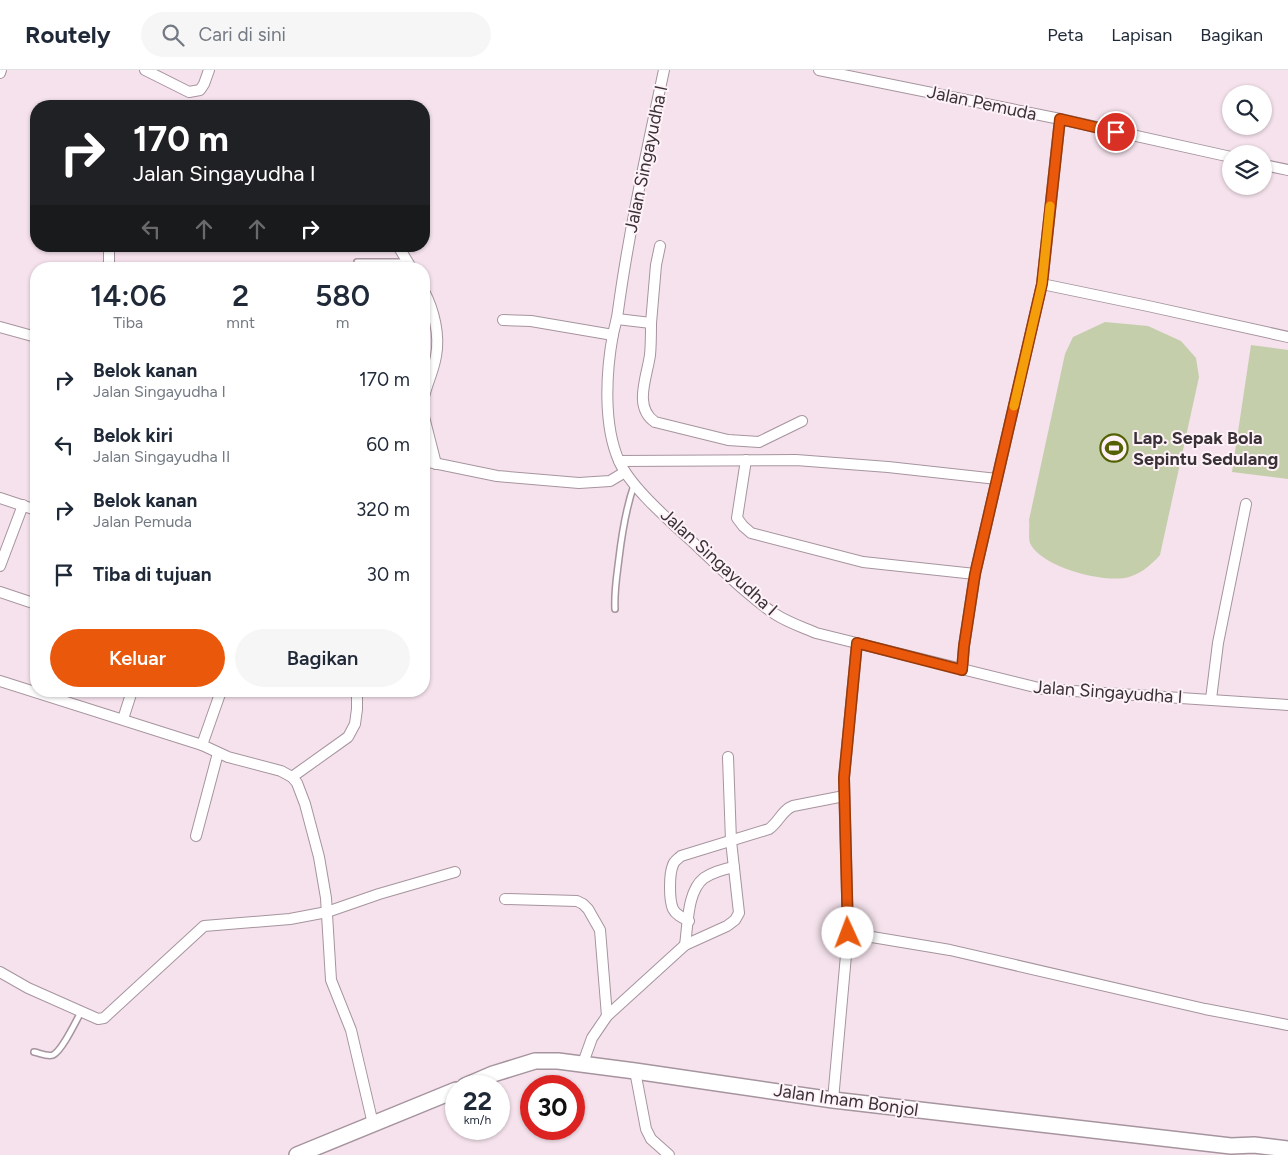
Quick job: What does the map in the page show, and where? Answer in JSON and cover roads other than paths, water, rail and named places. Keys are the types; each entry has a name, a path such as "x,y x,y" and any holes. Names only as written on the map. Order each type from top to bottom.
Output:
{"main road":[{"name":"Jalan Imam Bonjol","path":"491,1075 535,1062 583,1064 833,1100 1231,1146 1254,1145 1288,1149"},
{"path":"302,1154 445,1095"},
{"name":"Jalan Imam Bonjol","path":"1231,1146 1257,1155"}],"street":[{"path":"145,70 189,92 200,90 209,70"},
{"name":"Jalan Singayudha I","path":"664,70 625,261 617,319 613,334 608,390 610,429 619,461 625,472 664,515 708,557 774,614 816,633 1043,689 1288,705"},
{"name":"Jalan Pemuda","path":"819,70 1060,119 1222,156"},
{"path":"962,670 975,574 1042,284 1060,119"},
{"path":"1272,166 1288,170"},
{"path":"660,246 656,265 650,356 643,389 643,406 649,418 655,422 728,440 759,442 802,421"},
{"path":"1042,284 1288,337"},
{"path":"430,307 434,317 438,342 430,377"},
{"path":"617,319 651,323"},
{"path":"503,320 531,321 613,334"},
{"path":"0,327 30,335"},
{"path":"430,440 436,464"},
{"path":"746,460 737,518 742,526 751,533 863,562 975,574"},
{"path":"619,461 796,460 888,467 997,480"},
{"path":"430,462 497,476 579,483 610,481 625,472"},
{"path":"0,498 30,508"},
{"path":"1212,700 1218,643 1246,504"},
{"path":"0,566 22,505"},
{"path":"0,592 30,602"},
{"path":"833,1100 848,933 844,778 857,643"},
{"path":"0,681 30,689"},
{"path":"59,697 202,745 228,758 281,771 292,777 297,783 305,804 319,857 327,912 331,980 351,1030 374,1124"},
{"path":"123,719 130,697"},
{"path":"202,745 220,697"},
{"path":"292,777 348,737 355,724 357,697"},
{"path":"196,836 218,753"},
{"path":"583,1064 592,1038 607,1016 686,945 727,926 735,920 739,913 731,841 728,758"},
{"path":"689,921 678,915 673,909 670,886 672,866 681,856 769,829 776,824 787,808 844,796"},
{"path":"686,945 691,902 695,888 704,878 719,870 734,867"},
{"path":"0,972 28,988 98,1019 109,1015 204,926 290,919 327,912 379,894 455,872"},
{"path":"504,899 577,902 588,909 600,930 607,1016"},
{"path":"848,933 950,950 1206,1009 1288,1025"},
{"path":"635,1071 646,1129 651,1139 669,1155"}],"lane":[{"path":"615,609 615,582 622,538 628,502 635,484"},
{"path":"34,1052 53,1055 59,1050 81,1012"}],"place":[{"name":"Lap. Sepak Bola Sepintu Sedulang","path":"1114,448"}]}
